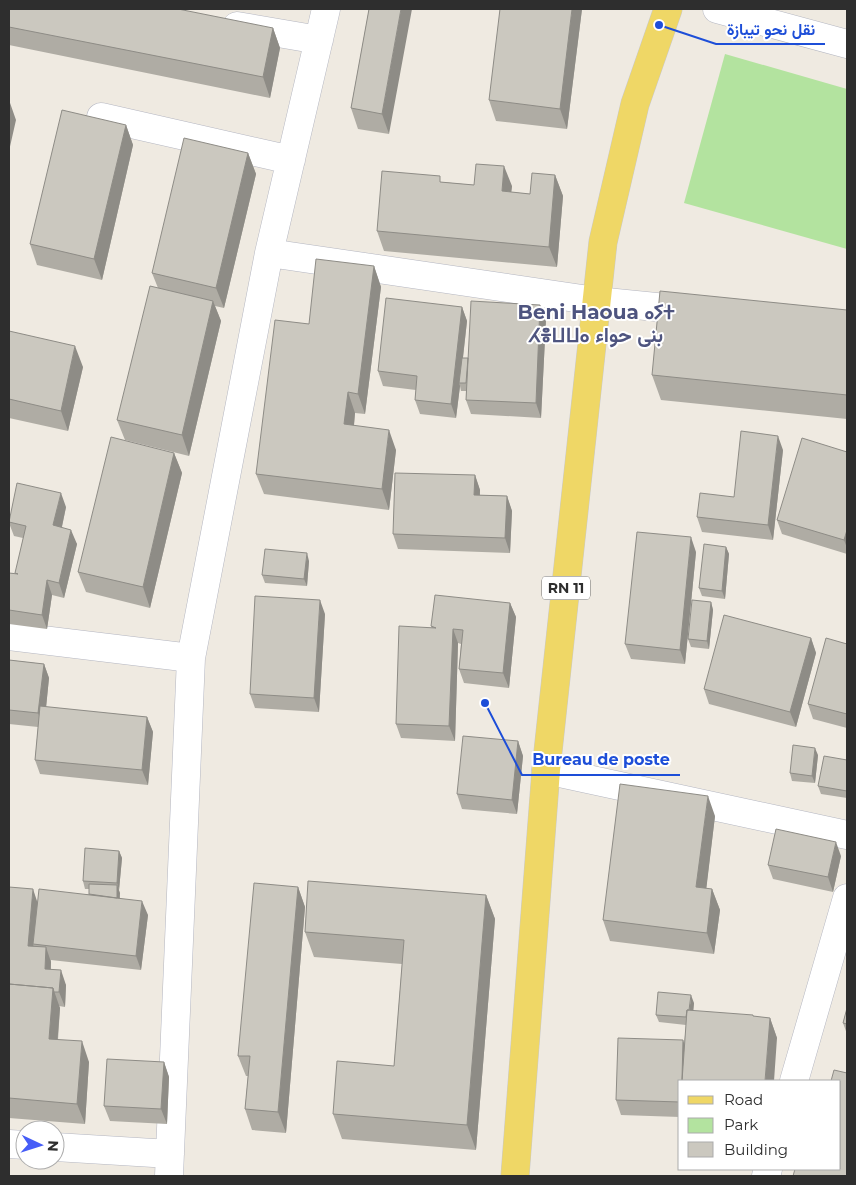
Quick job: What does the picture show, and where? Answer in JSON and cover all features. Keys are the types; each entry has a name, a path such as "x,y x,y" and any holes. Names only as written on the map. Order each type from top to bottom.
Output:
{"main road":[{"name":"RN 11","path":"515,1176 546,770 603,242 635,104 668,9"}],"street":[{"path":"65,1149 169,1165 191,658 269,253 326,9"},
{"path":"717,9 847,44"},
{"path":"211,21 319,40"},
{"path":"101,117 291,160"},
{"path":"269,253 596,301 722,314"},
{"path":"9,636 191,658"},
{"path":"546,770 847,835"},
{"path":"794,1080 847,898"}],"green space":[{"path":"725,54 847,89 847,249 684,203"}],"building":[{"path":"9,9 178,9 273,28 263,77 9,27"},
{"path":"369,9 401,9 382,114 351,108"},
{"path":"500,9 572,9 560,109 489,100"},
{"path":"62,110 126,125 94,259 30,244"},
{"path":"184,138 248,153 216,288 152,273"},
{"path":"476,164 504,166 502,191 530,194 532,173 555,175 549,247 377,231 382,171 440,176 440,182 474,185"},
{"path":"316,259 374,266 358,394 348,392 344,424 389,430 382,489 256,474 275,320 309,324"},
{"path":"150,286 213,301 182,435 117,420"},
{"path":"660,291 847,310 847,395 652,375"},
{"path":"386,298 462,307 451,404 415,400 417,376 378,371"},
{"path":"471,301 540,305 536,403 466,400"},
{"path":"9,331 75,346 61,411 9,399"},
{"path":"462,358 468,358 466,383 459,383"},
{"path":"741,431 778,436 768,525 697,517 700,493 734,497"},
{"path":"111,437 174,453 143,587 78,572"},
{"path":"802,438 847,452 847,530 844,540 777,520"},
{"path":"395,473 475,475 474,495 507,496 505,538 393,534"},
{"path":"17,483 61,493 53,525 71,530 59,583 47,580 42,615 9,610 9,573 18,574 15,573 26,526 9,522"},
{"path":"637,532 691,537 680,650 625,644"},
{"path":"704,544 726,547 722,591 699,588"},
{"path":"265,549 307,553 304,579 262,575"},
{"path":"435,595 510,603 503,673 459,669 463,630 453,629 449,726 396,724 399,626 436,628 431,626"},
{"path":"255,596 320,600 314,698 250,694"},
{"path":"692,600 711,602 707,641 688,639"},
{"path":"724,615 811,638 790,712 704,689"},
{"path":"826,638 847,644 847,714 808,704"},
{"path":"9,660 44,664 38,713 9,710"},
{"path":"40,706 147,717 142,770 35,760"},
{"path":"463,736 518,741 512,800 457,794"},
{"path":"793,745 815,748 812,776 790,773"},
{"path":"824,756 847,760 847,791 818,786"},
{"path":"620,784 708,796 696,887 712,889 707,933 603,920"},
{"path":"776,829 836,842 828,877 768,865"},
{"path":"85,848 119,851 117,883 83,881"},
{"path":"308,881 486,895 467,1125 333,1114 337,1061 394,1066 404,940 305,932"},
{"path":"254,883 298,887 278,1112 245,1109 250,1056 238,1056"},
{"path":"89,884 117,885 117,898 89,894"},
{"path":"9,887 33,889 28,946 46,947 45,969 61,970 59,992 54,992 53,988 9,984"},
{"path":"39,889 142,901 136,956 33,944"},
{"path":"9,984 53,988 49,1039 82,1041 77,1104 9,1098"},
{"path":"658,992 691,995 686,1017 656,1015"},
{"path":"847,1008 847,1024 843,1023"},
{"path":"687,1010 770,1018 765,1080 682,1080"},
{"path":"618,1038 683,1040 682,1080 678,1080 678,1102 616,1100"},
{"path":"107,1059 164,1062 161,1109 104,1106"},
{"path":"834,1070 847,1073 847,1176 793,1176 795,1170 841,1170 841,1080 831,1080"}],"place":[{"name":"نقل نحو تيبازة","path":"659,25"},
{"name":"Bureau de poste","path":"485,703"}],"district":[{"name":"Beni Haoua ⴰⵢⵜ ⵃⴻⵡⵡⴰ بنى حواء","path":"596,324"}]}
